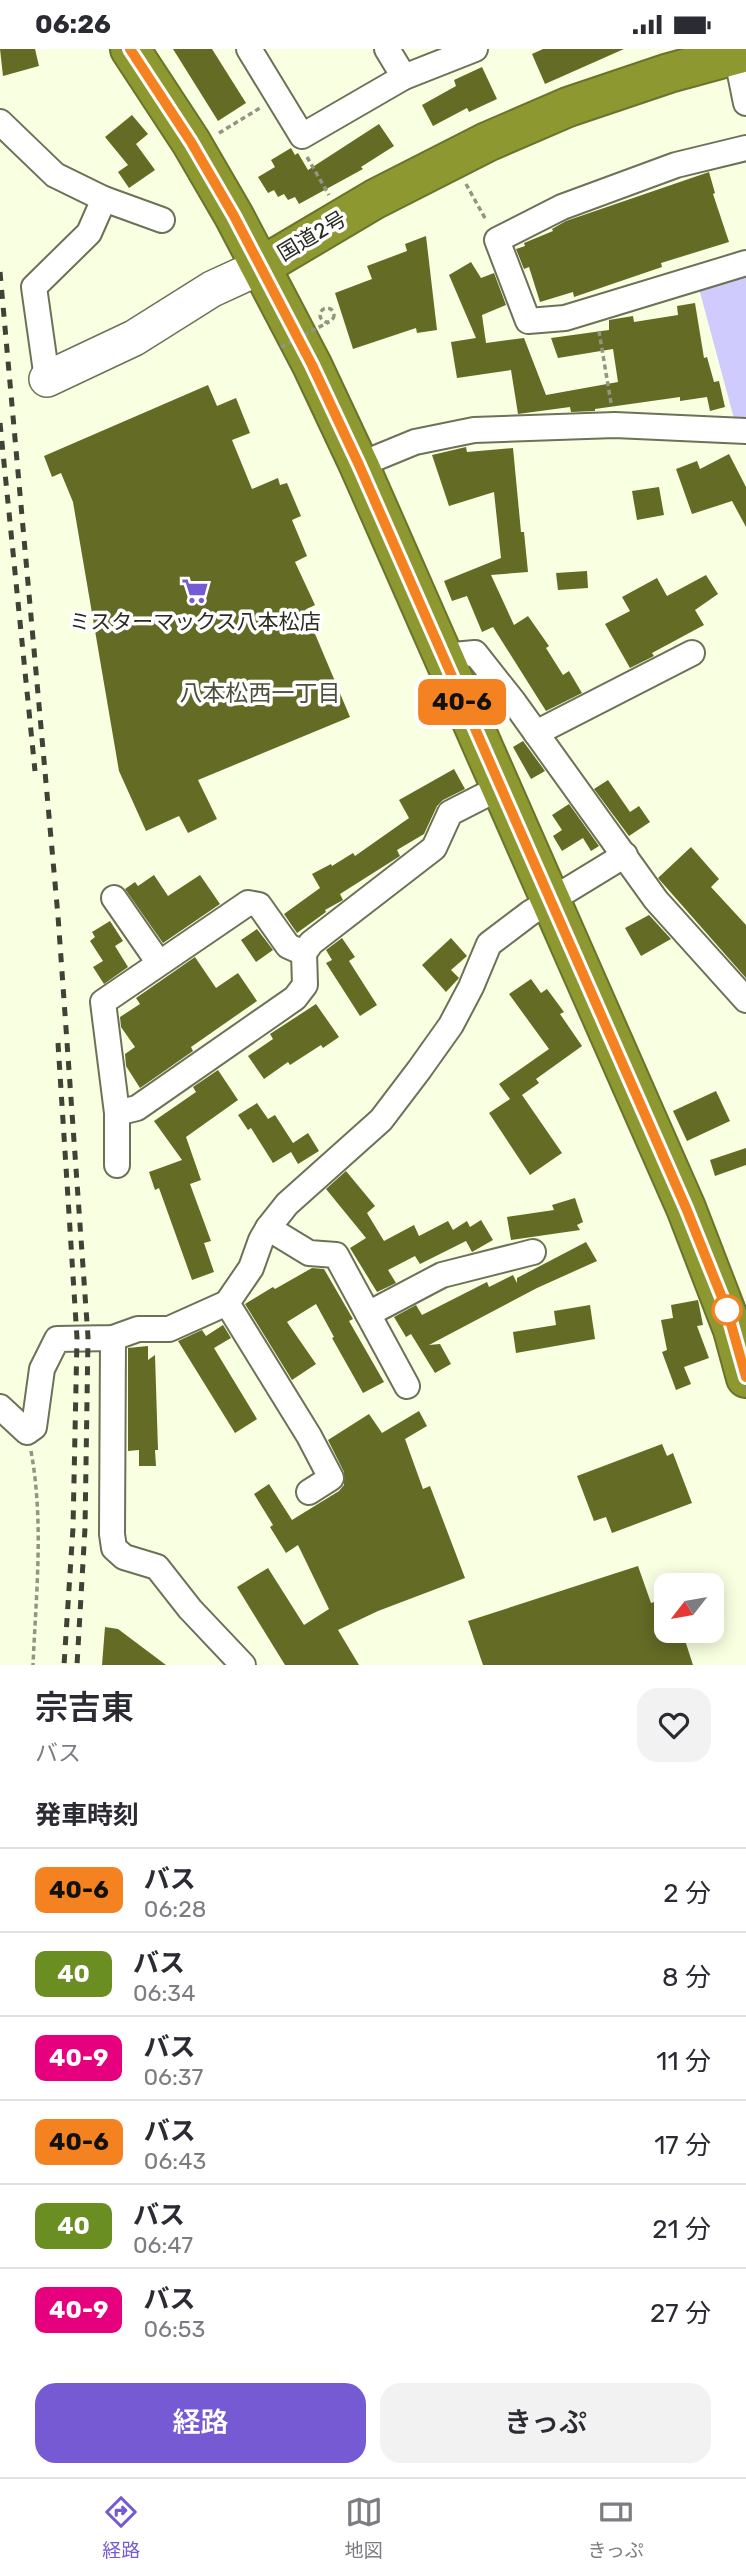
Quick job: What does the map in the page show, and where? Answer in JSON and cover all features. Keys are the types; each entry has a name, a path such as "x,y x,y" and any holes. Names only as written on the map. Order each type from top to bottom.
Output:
{"highway":[{"path":"130,49 191,142 262,266"},
{"name":"国道2号","path":"739,52 568,107 486,142 375,199 262,266 359,465 713,1271 746,1377"}],"street":[{"path":"249,49 302,136 404,77 475,49"},
{"path":"387,49 404,77"},
{"path":"739,52 746,103"},
{"path":"0,122 55,174 104,199 162,220"},
{"path":"746,148 676,165 562,207 497,240 528,321 565,318 746,263"},
{"path":"104,199 89,233 34,287 47,379 134,338 212,289 262,266"},
{"path":"359,465 415,442 474,430 615,425 746,431"},
{"path":"442,656 475,653 656,900 746,999"},
{"path":"536,733 692,653"},
{"path":"117,1113 137,1108 295,998 305,985 303,953 312,943 434,848 450,813 499,788"},
{"path":"0,1407 27,1432 34,1427 42,1369 57,1339 113,1338 138,1329 169,1329 227,1303 251,1268 268,1228 287,1204 381,1120 451,1025 489,944 550,900 625,855"},
{"path":"114,898 159,963"},
{"path":"117,1165 117,1113 103,1002 248,903 259,905 288,946 303,953"},
{"path":"268,1228 309,1253 336,1255 407,1385"},
{"path":"368,1314 442,1275 533,1252"},
{"path":"227,1303 309,1436 331,1478 309,1492"},
{"path":"113,1338 114,1548 124,1557 157,1567 190,1609 243,1665"}],"path":[{"path":"214,136 278,97"},
{"path":"302,136 303,150 332,200"},
{"path":"461,176 497,240"},
{"path":"281,347 332,320 334,313 331,307 321,306"},
{"path":"329,322 320,317 322,310 329,309 334,313"},
{"path":"596,309 615,425"},
{"path":"27,1432 36,1476 39,1534 33,1665"}],"shaded area":[{"path":"746,272 746,426 736,426 698,285"}],"building":[{"path":"0,49 35,49 39,66 3,76"},
{"path":"173,49 212,49 246,103 218,121"},
{"path":"543,49 624,49 545,84 532,54"},
{"path":"482,67 497,99 469,112 467,108 433,126 422,105 456,86 454,80"},
{"path":"132,115 148,134 136,144 155,170 129,188 118,172 128,165 105,137"},
{"path":"379,124 394,146 361,167 363,169 299,204 295,197 288,200 284,194 278,197 274,190 268,193 258,177 275,167 271,160 291,148 295,155 298,153 308,170"},
{"path":"709,172 715,193 713,194 729,242 661,263 662,267 574,297 573,292 540,302 529,267 524,269 516,249 553,231 552,229 566,221"},
{"path":"426,236 437,330 417,333 416,328 353,349 335,293 372,279 367,266 407,251 405,244"},
{"path":"471,262 481,278 494,273 506,305 482,315 486,343 524,338 546,395 618,382 613,349 558,358 551,338 609,330 609,320 633,316 634,322 678,315 677,306 695,303 704,358 707,357 714,382 719,381 725,407 710,411 707,397 680,401 680,397 595,411 571,412 570,407 518,414 511,370 457,378 451,342 476,338 449,275"},
{"path":"208,385 217,406 236,398 250,433 232,440 252,489 278,478 280,485 287,483 301,516 292,520 307,556 295,562 315,605 305,610 350,717 198,780 217,819 188,833 179,816 146,831 119,771 73,502 61,473 52,477 44,456"},
{"path":"466,447 467,452 513,448 521,532 524,532 528,572 491,575 514,625 528,616 549,646 546,648 563,675 569,671 582,693 546,711 493,627 482,632 467,596 452,601 444,581 501,558 494,492 449,506 432,455"},
{"path":"729,454 746,487 746,527 732,501 692,514 676,469 697,461 700,469"},
{"path":"659,487 664,515 637,520 632,491"},
{"path":"587,571 588,588 558,590 556,573"},
{"path":"706,575 718,594 695,610 704,625 630,668 605,624 630,611 622,597 657,578 667,596"},
{"path":"523,741 545,771 531,779 513,747"},
{"path":"454,769 465,789 437,806 424,834 397,850 400,856 340,894 343,900 325,910 326,912 297,933 284,914 320,888 312,874 353,853 355,856 409,818 399,800"},
{"path":"608,780 630,812 639,806 650,822 629,836 594,789"},
{"path":"569,804 599,846 591,851 583,838 562,851 553,836 562,830 552,815"},
{"path":"691,847 719,879 711,887 746,925 746,978 658,878"},
{"path":"154,875 168,896 200,875 220,904 163,943 125,889 135,882 138,886"},
{"path":"649,915 671,939 641,956 625,928"},
{"path":"110,921 123,941 115,946 128,967 104,984 93,967 103,961 90,941 95,937 92,932"},
{"path":"257,929 273,950 256,962 241,940"},
{"path":"342,938 355,957 349,961 377,1005 360,1016 326,963 332,960 326,950"},
{"path":"451,938 467,956 451,970 459,978 446,992 422,965"},
{"path":"195,957 216,988 238,973 257,1001 191,1047 193,1051 140,1088 126,1066 125,1054 135,1047 121,1027 120,1017 140,1004 136,998"},
{"path":"531,979 541,993 547,989 564,1012 560,1014 582,1046 536,1079 539,1083 522,1095 562,1153 530,1175 489,1113 510,1099 499,1084 549,1049 509,994"},
{"path":"316,1004 339,1037 290,1065 288,1062 264,1079 248,1056 273,1039 270,1034"},
{"path":"218,1070 238,1100 186,1137 201,1180 190,1184 211,1241 204,1243 214,1272 192,1280 159,1188 155,1190 149,1172 182,1160 154,1121 196,1092 193,1087"},
{"path":"716,1091 730,1121 687,1141 673,1111"},
{"path":"257,1103 268,1119 275,1115 293,1143 308,1133 319,1151 298,1164 291,1152 273,1163 251,1128 248,1130 238,1115"},
{"path":"746,1148 746,1165 715,1176 710,1160"},
{"path":"346,1171 375,1206 367,1213 384,1241 414,1225 419,1236 448,1221 453,1230 467,1221 470,1227 481,1220 493,1240 472,1252 466,1241 420,1264 415,1256 388,1270 396,1283 377,1292 350,1248 366,1238 326,1189"},
{"path":"575,1198 583,1222 577,1225 580,1230 511,1240 507,1217 554,1210 552,1205"},
{"path":"586,1242 597,1261 537,1288 429,1345 440,1344 451,1364 435,1373 411,1334 406,1337 394,1317 416,1305 422,1315 487,1282 489,1287 513,1275 517,1283 517,1278"},
{"path":"312,1268 324,1269 353,1319 349,1321 384,1382 363,1393 316,1304 287,1322 316,1364 292,1380 245,1304"},
{"path":"698,1300 703,1325 697,1326 709,1358 684,1367 691,1384 676,1390 662,1352 667,1350 661,1320 673,1318 671,1305"},
{"path":"590,1305 595,1339 516,1353 513,1332 556,1325 554,1311"},
{"path":"223,1325 231,1338 214,1348 257,1419 235,1433 178,1341 202,1330 206,1336"},
{"path":"148,1346 148,1360 155,1355 158,1450 155,1450 156,1466 139,1466 139,1450 128,1451 128,1348"},
{"path":"419,1411 427,1426 405,1439 423,1489 430,1486 465,1578 378,1611 338,1630 359,1665 285,1665 237,1587 268,1568 304,1625 329,1609 298,1545 286,1553 254,1494 269,1484 292,1520 339,1491 344,1485 344,1472 328,1440 369,1414 382,1433"},
{"path":"662,1444 667,1456 673,1453 692,1503 612,1533 606,1517 594,1521 577,1476"},
{"path":"638,1566 651,1603 654,1602 654,1643 686,1643 693,1665 483,1665 468,1621"},
{"path":"105,1627 118,1629 166,1665 102,1665"}],"railway":[{"path":"0,272 58,916 88,1337 85,1528 77,1665"},
{"path":"0,423 35,771"},
{"path":"58,1043 77,1338 73,1528 64,1665"}],"bus line":[{"name":"40-6","path":"130,49 191,142 262,266 359,465 713,1271 746,1377"}],"place":[{"name":"ミスターマックス八本松店","path":"195,591"}],"district":[{"name":"八本松西一丁目","path":"260,693"}]}
